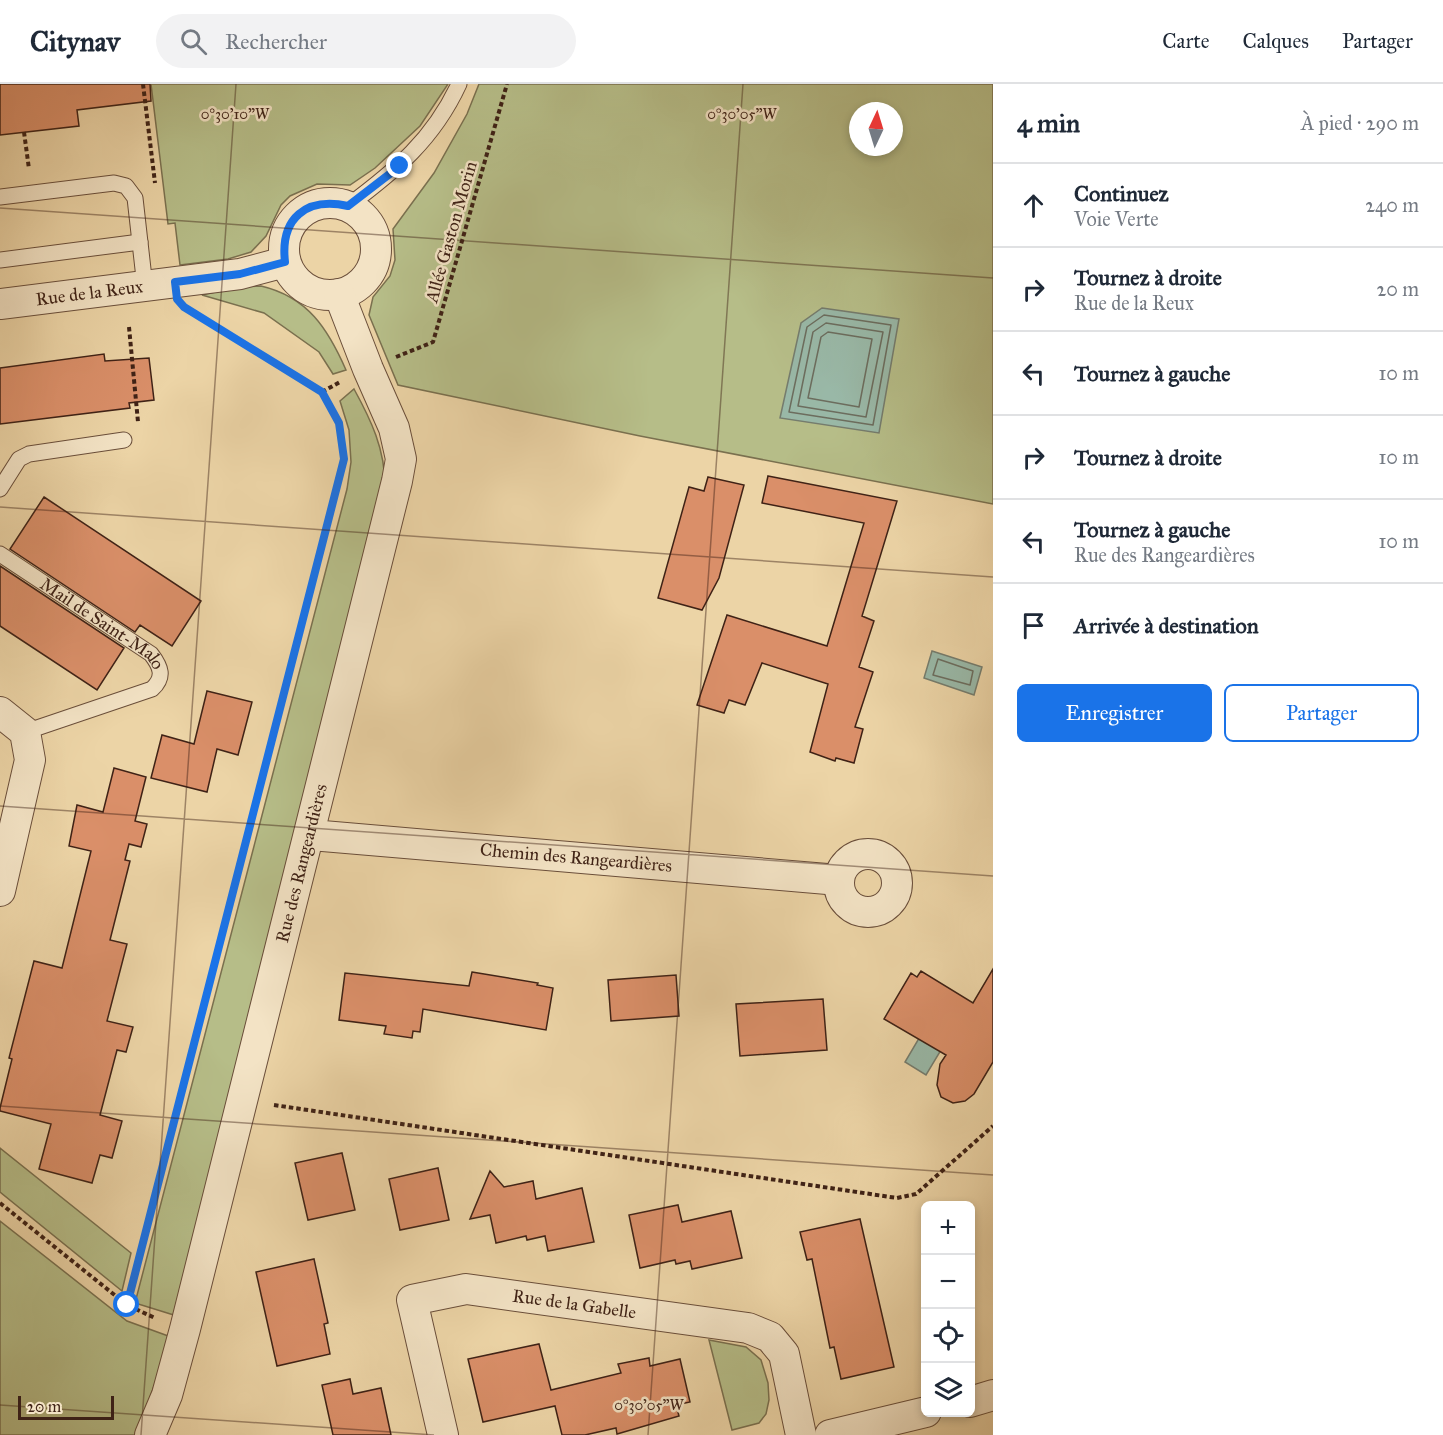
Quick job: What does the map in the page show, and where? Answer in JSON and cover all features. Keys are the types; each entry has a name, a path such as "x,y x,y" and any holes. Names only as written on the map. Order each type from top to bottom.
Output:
{"street":[{"path":"333,202 348,206 361,214 370,225 375,239 376,254 373,268 353,290 339,294 325,295 300,285 285,262 283,247 286,232 299,214 319,204 333,202"},
{"name":"Rue de la Reux","path":"0,304 240,274 285,262"},
{"name":"Rue des Rangeardières","path":"150,1435 167,1395 176,1362 311,835 401,459 394,428 339,294"},
{"path":"0,712 25,732 29,752 27,778 0,891"},
{"name":"Chemin des Rangeardières","path":"311,835 839,880"},
{"name":"Rue de la Gabelle","path":"443,1435 412,1300 466,1289 748,1328 770,1337 784,1354 801,1435"},
{"path":"975,1400 993,1395"},
{"path":"830,1435 921,1414"}],"lane":[{"path":"348,206 400,166 438,120 459,84"},
{"path":"0,197 120,183 132,191 135,198 145,287"},
{"path":"0,260 140,242"},
{"path":"0,489 19,459 29,454 124,440"},
{"name":"Mail de Saint-Malo","path":"0,554 151,654 159,665 161,673 158,683 152,689 25,732"}],"path":[{"name":"Allée Gaston Morin","path":"390,359 433,342 507,84"},
{"path":"24,132 32,193"},
{"path":"0,1203 127,1305 344,459 339,423 322,392 184,307 177,299 175,282"},
{"path":"124,440 136,437 138,426 129,327"},
{"path":"268,1104 897,1198 916,1194 993,1126"}],"green space":[{"path":"151,84 448,84 420,126 375,168 350,185 317,184 290,196 281,205 266,236 251,252 228,259 180,265 175,223 168,224"},
{"path":"479,84 993,84 993,504 640,436 398,385 369,315 373,297 390,276 395,260 393,229 434,173 467,114"},
{"path":"261,286 292,298 304,307 324,328 346,370 333,374 319,352 264,313 202,295 238,287"},
{"path":"354,389 380,447 385,486 177,1316 135,1303 347,489 351,462 349,430 340,401"},
{"path":"0,1148 131,1253 122,1291 0,1192"},
{"path":"0,1221 127,1321 171,1337 137,1435 0,1435"},
{"path":"709,1340 746,1347 761,1360 768,1383 769,1400 766,1414 759,1423 732,1430"}],"water":[{"path":"822,308 899,319 879,433 780,418 801,323"},
{"path":"932,651 982,667 974,695 924,678"},
{"path":"928,1023 950,1035 926,1075 905,1062"}],"building":[{"path":"0,84 150,84 151,101 77,110 79,126 0,135"},
{"path":"104,354 105,361 149,358 154,400 129,403 130,408 0,424 0,368"},
{"path":"768,476 897,501 862,616 874,621 859,667 873,672 855,727 863,729 854,763 836,758 835,761 810,752 828,684 762,663 745,705 729,700 724,713 697,705 727,615 827,646 864,523 762,503"},
{"path":"708,477 744,485 719,578 702,610 658,598 689,487 704,491"},
{"path":"44,497 201,601 172,646 140,625 135,632 10,549"},
{"path":"0,566 124,648 97,690 0,626"},
{"path":"207,691 252,702 238,755 217,749 207,792 151,778 162,735 194,744"},
{"path":"114,768 146,777 135,821 147,824 141,847 129,844 125,860 130,861 110,940 127,944 107,1021 133,1027 126,1052 117,1050 100,1115 122,1121 112,1158 100,1155 92,1183 39,1169 51,1124 0,1111 0,1108 12,1059 9,1058 34,961 62,968 91,851 69,846 77,805 103,812"},
{"path":"993,969 993,1062 974,1094 965,1101 953,1103 941,1097 937,1085 940,1064 946,1055 884,1019 911,973 917,977 921,971 973,1003"},
{"path":"472,972 538,983 537,985 553,988 546,1030 423,1009 420,1032 413,1031 412,1038 384,1034 386,1026 339,1020 345,973 469,986"},
{"path":"676,975 679,1016 611,1021 608,980"},
{"path":"823,999 827,1050 740,1056 736,1004"},
{"path":"342,1153 355,1210 308,1220 295,1163"},
{"path":"438,1168 449,1220 400,1230 389,1179"},
{"path":"490,1171 504,1187 533,1181 536,1199 582,1188 594,1242 548,1251 545,1236 527,1240 526,1236 496,1243 490,1215 470,1219"},
{"path":"678,1205 682,1222 731,1211 742,1258 692,1269 690,1261 676,1264 675,1260 640,1268 629,1215"},
{"path":"860,1219 894,1367 841,1379 834,1347 830,1348 812,1259 807,1260 800,1232"},
{"path":"314,1259 328,1323 324,1324 330,1354 277,1366 256,1272"},
{"path":"539,1344 551,1390 621,1373 618,1364 649,1358 650,1366 680,1359 690,1402 676,1405 679,1416 617,1434 616,1428 585,1435 562,1435 555,1406 483,1422 468,1359"},
{"path":"350,1379 353,1394 381,1388 391,1435 333,1435 322,1385"}],"route":[{"path":"127,1305 332,516 344,459 339,423 322,392 184,307 177,299 175,282 240,274 285,262 283,247 286,232 294,219 305,209 333,202 348,206 400,166"}]}
